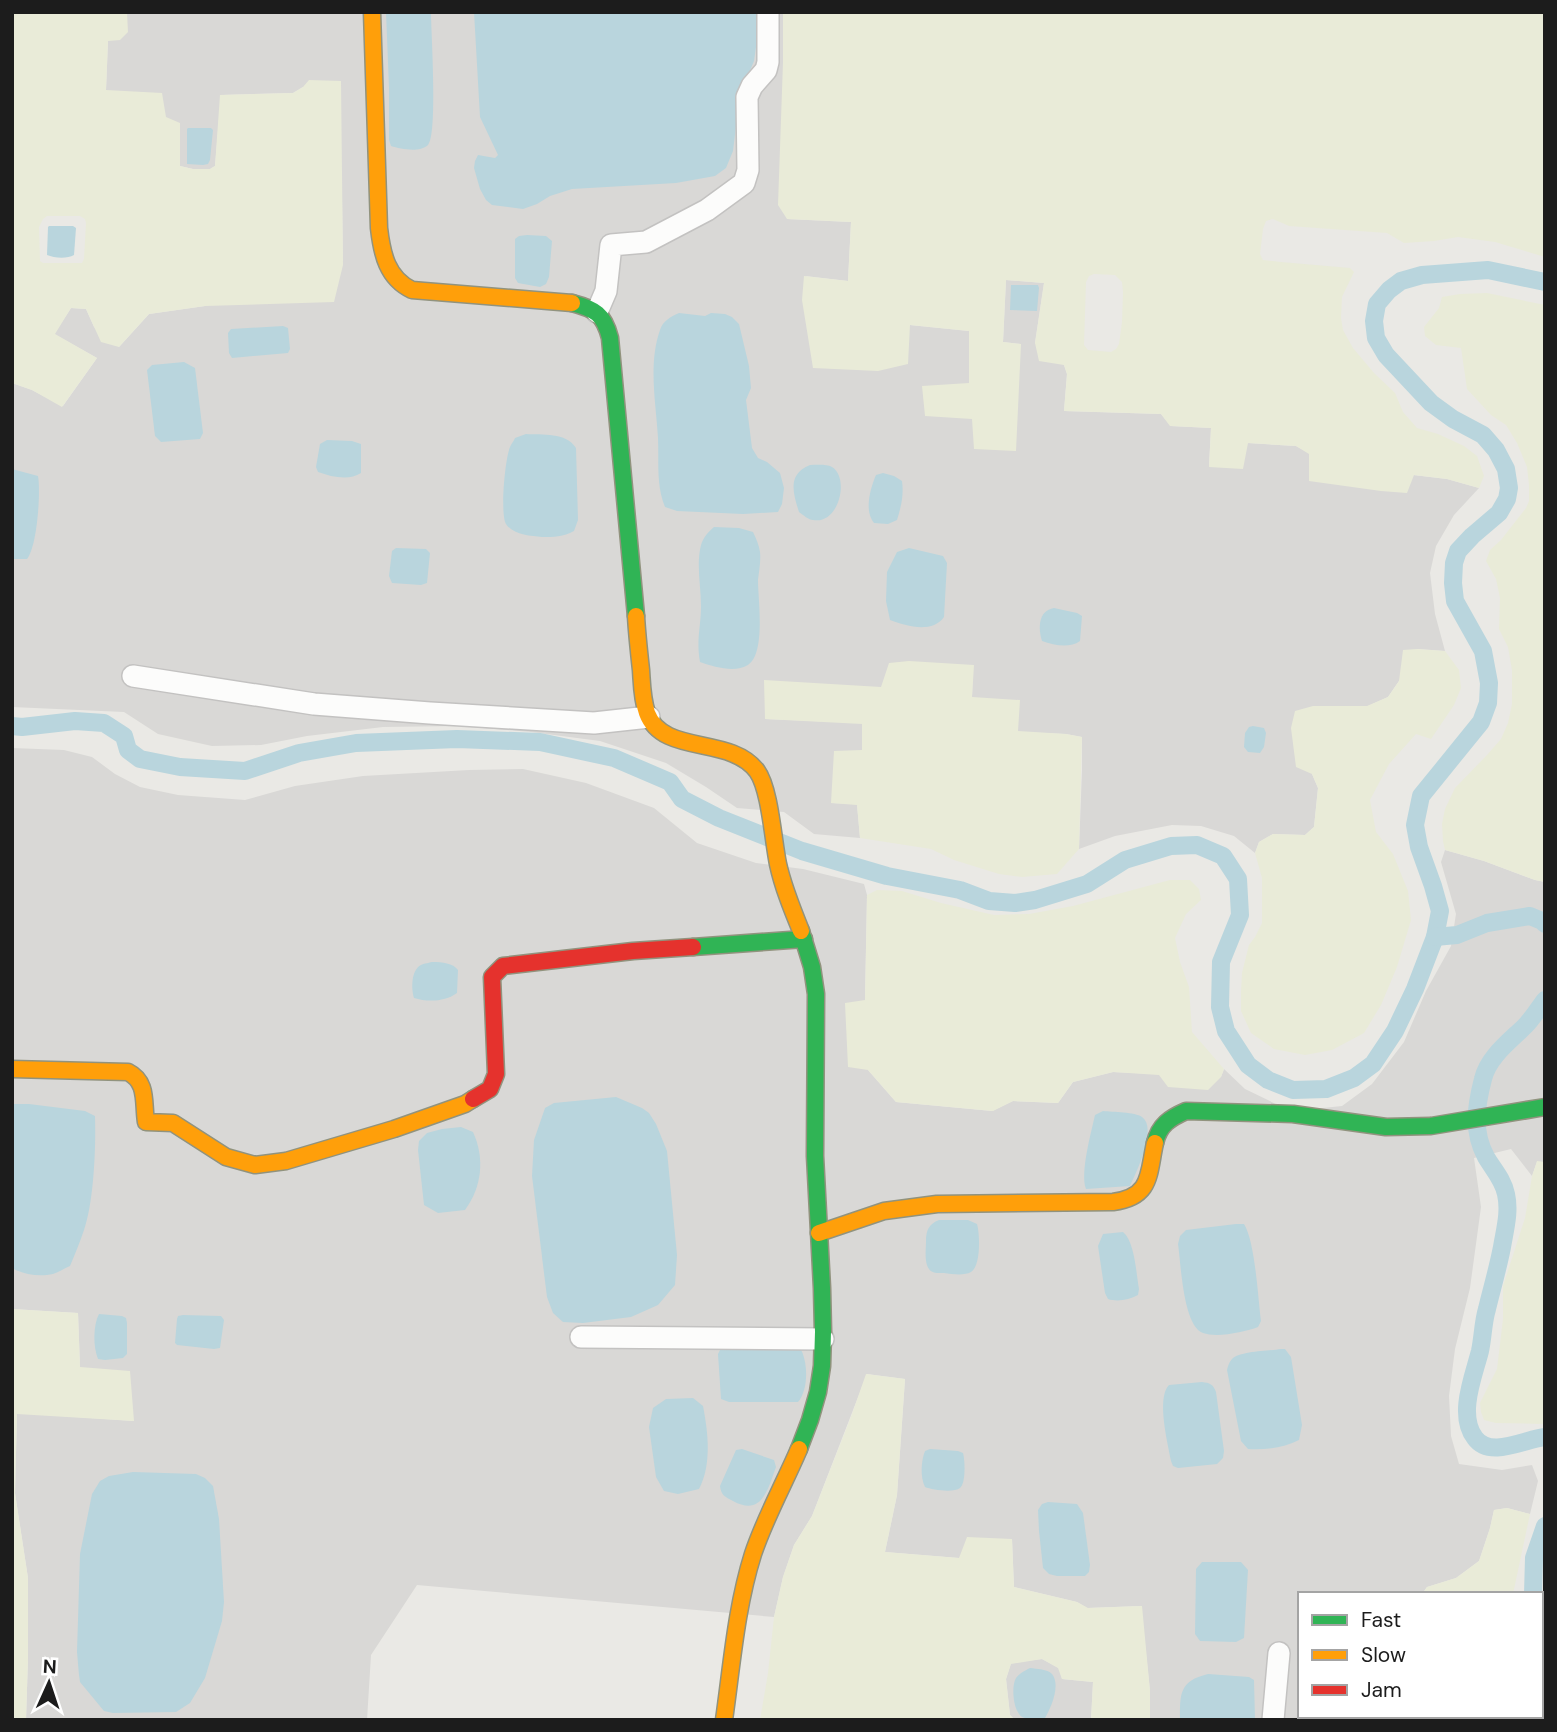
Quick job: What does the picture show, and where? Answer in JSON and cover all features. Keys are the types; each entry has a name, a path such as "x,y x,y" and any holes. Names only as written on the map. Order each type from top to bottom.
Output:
{"street":[{"path":"372,12 374,128 379,219 385,260 394,278 407,288 422,292 564,301 587,307 597,312 606,322 610,337 642,686 649,717 669,736 742,756 762,780 785,891 813,967 816,988 815,1151 822,1275 822,1361 816,1400 804,1436 758,1540 747,1577 724,1720"},
{"path":"597,312 606,291 611,245 646,242 707,210 744,183 748,170 747,97 752,86 766,70 768,62 768,12"},
{"path":"133,676 314,704 594,723 649,717"},
{"path":"12,1069 127,1072 139,1078 143,1089 146,1122 173,1123 226,1157 256,1165 286,1161 406,1125 465,1104 490,1088 496,1074 492,977 503,966 633,951 804,939"},
{"path":"819,1233 884,1210 937,1204 1128,1200 1141,1191 1147,1179 1155,1140 1163,1123 1173,1114 1186,1111 1293,1114 1386,1127 1432,1126 1545,1107"},
{"path":"580,1337 823,1339"},
{"path":"1273,1720 1279,1653"}],"shaded area":[{"path":"127,12 783,12 787,219 851,222 848,281 805,276 910,325 969,331 972,419 1021,344 1003,342 1006,280 1044,283 1035,343 1064,365 1067,374 1064,411 1161,414 1171,426 1211,428 1209,466 1248,443 1296,446 1309,453 1309,481 1413,475 1447,479 1479,488 1454,515 1436,546 1430,573 1435,614 1445,651 1417,649 1388,697 1368,706 1313,706 1312,774 1318,788 1314,827 1305,835 1273,834 1259,842 1255,853 1234,836 1201,826 1172,825 1115,836 1079,849 1082,737 1018,732 972,697 973,665 765,719 862,723 862,750 831,803 857,804 860,838 814,834 784,812 737,808 666,763 600,741 458,726 383,727 307,736 261,745 212,746 158,734 124,712 12,707 12,383 63,406 97,358 54,334 71,308 86,309 94,327 119,347 149,314 205,306 343,265 342,200 303,87 293,93 221,95 215,166 210,169 193,169 180,166 179,161 106,90 108,41 127,32"},
{"path":"12,748 64,750 92,757 115,774 140,787 178,795 245,800 295,786 363,776 523,769 586,783 654,808 697,843 756,863 803,869 864,884 867,895 865,1000 868,1070 896,1102 992,1111 1013,1101 1058,1103 1073,1082 1113,1072 1221,1077 1224,1069 1245,1089 1280,1106 1313,1109 1342,1106 1372,1084 1404,1042 1426,991 1451,946 1456,914 1441,862 1445,850 1545,882 1545,1162 1537,1162 1532,1176 1511,1149 1474,1158 1481,1207 1470,1288 1455,1349 1449,1396 1451,1436 1459,1464 1502,1470 1532,1465 1538,1481 1530,1514 1507,1508 1494,1510 1479,1561 1456,1578 1427,1587 1423,1592 1298,1592 1298,1718 1529,1720 1150,1720 1150,1691 1141,1606 1087,1608 1077,1602 1014,1587 1012,1539 959,1558 885,1552 897,1495 905,1379 867,1374 812,1516 794,1545 774,1617 417,1585 371,1655 367,1720 26,1720 28,1578 15,1493 17,1413 134,1421 80,1367 78,1313 12,1309"},
{"path":"1042,1659 1059,1668 1062,1679 1093,1682 1091,1720 1015,1720 1010,1715 1006,1679 1011,1663"}],"green space":[{"path":"12,12 127,12 128,32 120,40 108,41 106,90 162,93 166,117 180,123 180,166 193,169 210,169 215,166 220,95 293,93 309,80 341,81 343,265 334,302 205,306 149,314 119,347 101,342 86,309 71,308 55,334 97,358 62,407 32,390 12,383","holes":["47,216 80,216 86,223 82,263 40,261 39,227 43,219"]},
{"path":"783,12 1541,12 1545,16 1545,257 1495,242 1458,237 1404,243 1387,233 1289,226 1273,219 1266,221 1263,229 1260,254 1263,260 1350,268 1354,272 1342,297 1341,318 1343,330 1353,348 1395,393 1403,412 1417,428 1464,446 1477,456 1484,476 1479,488 1447,479 1414,475 1407,493 1309,481 1309,454 1296,446 1248,443 1243,469 1209,467 1211,428 1170,426 1161,414 1064,411 1067,374 1064,365 1039,361 1035,343 1044,283 1006,280 1003,342 1021,344 1016,451 974,449 972,419 925,416 922,386 969,383 969,331 910,325 908,364 878,371 813,368 802,300 804,276 848,281 851,222 787,219 778,205","holes":["1094,274 1115,275 1122,282 1123,292 1119,344 1111,352 1088,350 1084,345 1086,282 1089,276"]},
{"path":"1487,293 1545,305 1545,882 1445,850 1443,841 1445,809 1455,788 1501,739 1508,723 1512,704 1512,670 1508,647 1499,629 1500,598 1496,579 1486,561 1490,550 1526,508 1529,485 1527,467 1506,425 1491,415 1467,389 1461,348 1436,345 1425,336 1424,327 1439,308 1442,297"},
{"path":"1403,650 1445,651 1459,670 1461,688 1454,705 1431,739 1416,734 1389,764 1370,800 1376,832 1393,854 1408,891 1411,920 1397,967 1381,1005 1364,1033 1332,1050 1305,1055 1274,1049 1251,1033 1241,1011 1242,973 1249,945 1262,923 1262,878 1255,853 1259,842 1273,834 1305,835 1314,827 1318,788 1312,774 1296,767 1291,728 1295,711 1313,706 1367,706 1388,697 1399,681"},
{"path":"909,661 974,665 972,697 1020,700 1018,731 1082,737 1079,849 1057,874 1022,877 999,874 954,860 931,849 860,838 857,805 831,803 834,751 862,750 862,724 765,719 764,680 881,687 889,663"},
{"path":"1170,880 1190,880 1199,889 1201,900 1186,914 1175,938 1189,987 1192,1032 1224,1069 1221,1077 1208,1090 1168,1087 1159,1075 1113,1072 1073,1082 1058,1103 1013,1101 993,1111 896,1102 868,1070 848,1067 845,1003 865,1000 867,895 877,890 902,891 994,915 1029,914 1073,906"},
{"path":"1537,1161 1545,1162 1545,1424 1496,1423 1484,1420 1480,1403 1497,1369 1503,1319 1503,1286 1525,1218"},
{"path":"12,1309 78,1313 80,1367 130,1371 134,1421 17,1414 15,1493 28,1578 26,1720 12,1720"},
{"path":"866,1374 905,1379 897,1495 885,1552 959,1558 967,1537 1012,1539 1014,1587 1077,1602 1088,1608 1142,1606 1150,1720 1091,1720 1093,1682 1062,1679 1058,1668 1042,1659 1011,1664 1006,1679 1010,1715 1015,1720 760,1720 774,1617 783,1577 794,1545 812,1516"},
{"path":"1507,1508 1530,1514 1513,1592 1423,1592 1427,1587 1456,1578 1479,1561 1494,1510"}],"water":[{"path":"386,12 431,12 433,123 428,145 420,149 391,146 389,140"},
{"path":"474,12 756,12 757,40 754,61 740,94 733,151 726,168 715,176 676,183 572,189 523,209 492,205 480,189 474,168 478,155 495,158 498,155 480,117"},
{"path":"188,128 213,130 208,164 187,164"},
{"path":"49,226 76,228 74,255 60,258 47,255"},
{"path":"527,235 546,236 552,241 549,277 546,284 540,287 518,283 515,278 515,239"},
{"path":"1011,285 1038,285 1037,311 1010,310"},
{"path":"679,313 705,316 711,313 725,314 739,324 749,366 751,388 746,400 752,448 758,458 780,473 784,488 778,512 743,514 677,511 665,507 659,482 654,356 661,327"},
{"path":"288,328 288,353 232,358 229,353 228,333 231,329"},
{"path":"184,362 195,368 203,433 200,439 161,442 155,436 147,370 152,365"},
{"path":"526,434 560,437 576,448 578,520 574,531 570,533 554,537 532,536 517,533 506,524 503,498 508,453 515,438"},
{"path":"327,440 361,444 361,473 346,478 318,472 316,467 320,444"},
{"path":"810,465 832,467 840,481 839,500 835,508 822,520 811,520 799,512 795,498 795,479 798,473"},
{"path":"12,469 38,476 37,519 27,559 12,559"},
{"path":"883,473 902,481 903,486 897,520 888,524 874,523 869,512 870,493 876,475"},
{"path":"714,527 739,528 753,532 760,552 760,625 757,649 754,659 748,665 737,669 700,662 700,553 703,540"},
{"path":"396,548 426,549 430,553 427,583 392,583 389,576 392,551"},
{"path":"909,548 943,556 947,563 944,617 926,627 890,620 886,601 887,572 897,552"},
{"path":"1054,608 1082,616 1080,641 1066,646 1042,641 1040,621 1045,613"},
{"path":"1253,726 1264,728 1266,733 1264,747 1260,753 1248,752 1244,747 1245,733"},
{"path":"433,962 450,964 458,970 457,993 436,1000 414,998 412,985 415,971 421,965"},
{"path":"616,1097 649,1113 667,1151 677,1255 675,1285 658,1305 631,1317 583,1323 563,1322 553,1313 547,1297 532,1176 534,1140 545,1108 554,1103"},
{"path":"12,1104 85,1111 95,1116 94,1174 87,1218 70,1266 53,1274 32,1275 12,1268"},
{"path":"1103,1111 1139,1115 1146,1123 1147,1140 1130,1186 1086,1189 1084,1173 1089,1142 1095,1115"},
{"path":"461,1127 473,1132 477,1142 480,1162 478,1182 465,1210 438,1213 424,1205 419,1141 427,1133"},
{"path":"939,1220 968,1220 977,1224 978,1257 971,1272 938,1273 932,1272 927,1266 927,1234 930,1226"},
{"path":"1244,1224 1251,1243 1261,1321 1258,1327 1239,1332 1223,1335 1203,1333 1196,1328 1187,1307 1178,1244 1180,1236 1186,1230"},
{"path":"1123,1232 1133,1250 1139,1289 1138,1295 1131,1298 1112,1300 1108,1299 1105,1293 1098,1246 1103,1234"},
{"path":"99,1314 126,1318 127,1354 123,1358 98,1359 94,1336"},
{"path":"183,1315 221,1316 224,1320 220,1348 177,1345 177,1319"},
{"path":"800,1348 805,1360 806,1375 804,1390 798,1402 729,1402 721,1399 720,1350"},
{"path":"1285,1349 1291,1357 1302,1425 1299,1440 1274,1448 1248,1449 1241,1441 1228,1366 1232,1359 1241,1354"},
{"path":"1202,1382 1211,1384 1216,1392 1223,1458 1217,1464 1178,1468 1173,1466 1171,1461 1166,1433 1163,1410 1165,1391 1169,1385"},
{"path":"693,1398 703,1406 706,1426 708,1448 703,1479 699,1489 678,1494 664,1491 656,1477 649,1427 653,1408 666,1399"},
{"path":"742,1449 774,1460 776,1467 767,1492 751,1506 728,1498 722,1494 720,1486 736,1450"},
{"path":"930,1449 963,1453 965,1466 960,1488 948,1491 925,1487 922,1464 925,1451"},
{"path":"133,1472 196,1474 205,1478 213,1486 219,1519 224,1602 222,1621 205,1678 190,1703 176,1712 104,1711 80,1682 77,1652 80,1554 92,1494 100,1481 109,1476"},
{"path":"1042,1504 1077,1504 1083,1513 1090,1565 1085,1576 1057,1576 1049,1574 1043,1568 1038,1510"},
{"path":"1202,1562 1241,1562 1248,1570 1244,1638 1236,1642 1200,1641 1195,1634 1196,1569"},
{"path":"1030,1668 1047,1671 1055,1679 1054,1696 1045,1718 1022,1717 1015,1704 1016,1678"},
{"path":"1208,1674 1249,1677 1254,1680 1255,1720 1180,1720 1181,1696 1186,1685 1191,1680"}],"waterway":[{"path":"12,726 75,721 104,723 124,736 128,750 140,759 180,767 245,771 299,753 356,743 457,739 540,742 614,758 670,782 682,799 719,818 802,851 887,876 960,890 989,901 1015,903 1035,900 1087,884 1125,860 1171,846 1197,845 1223,856 1238,879 1240,915 1221,962 1220,1007 1226,1031 1248,1065 1268,1080 1293,1090 1326,1089 1354,1078 1373,1064 1395,1031 1435,937 1440,911 1419,847 1415,825 1421,796 1481,722 1488,703 1489,683 1483,651 1455,601 1454,563 1458,551 1499,513 1507,499 1509,488 1506,469 1496,450 1483,435 1431,403 1386,355 1376,338 1374,321 1377,304 1401,281 1422,275 1488,270 1545,282"},
{"path":"1435,937 1457,935 1487,923 1530,916 1545,924"},
{"path":"1545,1000 1490,1064 1483,1079 1479,1099 1479,1138 1486,1157 1505,1189 1507,1214 1467,1407 1470,1429 1481,1444 1489,1447 1508,1446 1545,1437"},
{"path":"1533,1592 1534,1558 1545,1526"}],"traffic: fast":[{"path":"572,303 597,314 605,323 610,338 636,616"},
{"path":"799,1449 818,1392 823,1332 815,1156 816,994 812,967 801,931"},
{"path":"693,947 804,939"},
{"path":"1155,1143 1159,1131 1166,1123 1186,1111 1293,1114 1386,1127 1431,1126 1545,1107"}],"traffic: slow":[{"path":"372,12 379,228 384,256 391,272 412,290 572,303"},
{"path":"636,616 642,692 647,713 655,726 667,735 731,753 745,760 757,771 768,802 780,873 801,931"},
{"path":"12,1069 128,1072 142,1087 146,1122 173,1123 226,1157 255,1165 286,1161 394,1129 473,1099"},
{"path":"819,1233 884,1211 937,1204 1113,1202 1126,1199 1135,1195 1146,1182 1155,1143"},
{"path":"724,1720 735,1636 747,1574 763,1527 799,1449"}],"traffic: jam":[{"path":"473,1099 490,1089 496,1074 492,977 503,966 693,947"}]}
